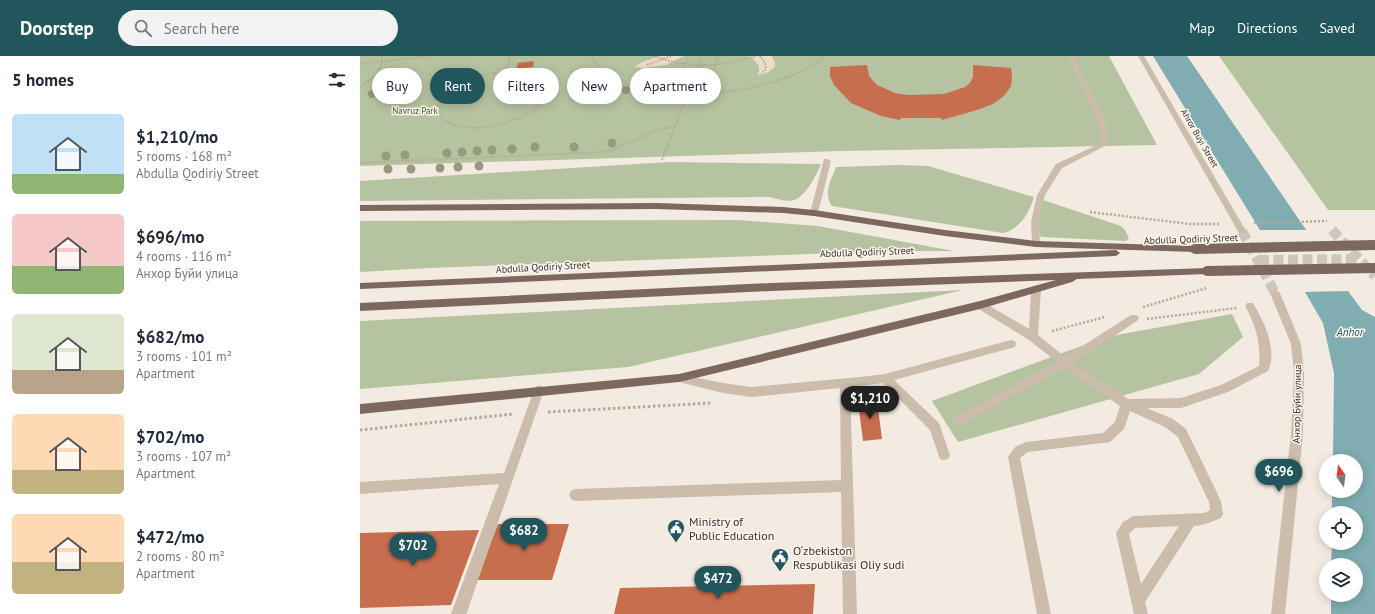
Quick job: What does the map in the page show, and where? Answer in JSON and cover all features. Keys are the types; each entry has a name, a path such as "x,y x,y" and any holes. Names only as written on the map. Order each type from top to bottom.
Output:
{"main road":[{"path":"360,208 656,206 759,209 814,212 945,233 1036,244 1195,249"},
{"name":"Abdulla Qodiriy Street","path":"360,286 1195,249 1375,245"},
{"path":"360,307 772,287 1090,274 1375,268"},
{"path":"360,409 539,390 678,378 980,305 1090,274"}],"street":[{"path":"1036,244 1035,222 1041,195 1059,166 1103,145 1105,130 1072,56"},
{"name":"Ahror Buyi Street","path":"1140,56 1242,231"},
{"path":"814,212 827,161"},
{"path":"1033,337 1036,289"},
{"name":"Анхор Буйи улица","path":"1275,293 1296,344 1299,373 1297,434 1278,614"},
{"path":"980,305 1033,337 1065,363 1126,404 1169,423 1182,433 1215,501 1217,514 1190,520 1134,522 1127,526 1122,533 1139,599 1141,614"},
{"path":"1126,404 1181,402 1224,389 1264,368 1266,348 1260,322 1250,306"},
{"path":"957,421 1065,363 1134,318"},
{"path":"678,378 751,392 845,383 885,378 1011,344"},
{"path":"885,378 935,427 944,455"},
{"path":"845,383 850,614"},
{"path":"458,614 460,612 539,390"},
{"path":"1044,614 1014,458 1019,451 1026,447 1106,438 1120,425 1126,404"},
{"path":"360,488 508,478"},
{"path":"575,495 847,486"},
{"path":"1139,599 1190,520"}],"path":[{"path":"360,87 375,75 383,61 382,56"},
{"path":"360,64 430,56"},
{"path":"507,68 510,56"},
{"path":"590,56 604,71 621,81 630,84"},
{"path":"654,56 663,60 699,65 715,65 735,62 756,56"},
{"path":"647,65 671,56"},
{"path":"683,68 689,56"},
{"path":"698,68 702,56"},
{"path":"714,68 718,56"},
{"path":"760,56 765,63 766,69 762,73"},
{"path":"721,93 746,90 784,79 812,66 825,56"},
{"path":"506,71 532,72 543,76 550,82 551,90 548,99 538,108 525,116 508,123 490,127 472,128 456,126 445,121 439,114 439,105 444,96 455,87 485,74 506,71"},
{"path":"662,160 684,104"},
{"path":"360,163 602,152 610,151 659,129 675,127"},
{"path":"1090,212 1190,224 1238,223"},
{"path":"1256,223 1327,221"},
{"path":"1134,318 1156,319 1250,306"}],"green space":[{"name":"Navruz Park","path":"360,56 1109,56 1157,145 841,151 360,166"},
{"path":"1219,56 1375,56 1375,210 1328,210"},
{"path":"669,162 821,164 805,192 795,200 790,201 769,197 360,201 360,181"},
{"path":"898,165 928,166 1034,197 1023,220 1014,228 1003,233 832,206 829,201 828,192 830,182 836,167"},
{"path":"1043,200 1121,226 1129,238 1126,241 1041,237 1038,224"},
{"path":"738,220 818,226 954,251 891,251 429,268 360,272 360,221"},
{"path":"963,290 628,367 360,389 360,321"},
{"path":"1232,314 1243,337 1199,374 958,442 932,401 1106,337"}],"shaded area":[{"path":"660,56 684,56 666,65 644,68 634,67 642,62"},
{"path":"748,56 772,56 775,67 767,73 757,75 759,72 759,66"}],"water":[{"name":"Anhor","path":"1153,56 1187,56 1348,291 1362,310 1375,317 1375,614 1331,614 1331,602 1363,602 1363,558 1331,558 1332,550 1363,550 1363,506 1332,506 1332,498 1363,498 1363,454 1333,454 1334,373 1323,323 1305,292 1260,230"}],"pier":[{"path":"1258,230 1308,230 1350,291 1302,292"}],"building":[{"path":"534,61 533,67 516,68 518,63"},
{"path":"867,65 869,76 877,85 895,93 908,95 944,94 965,87 970,83 973,77 973,65 1011,68 1011,86 1004,96 993,104 977,110 942,120 941,118 901,118 900,120 881,116 851,103 834,85 830,76 830,67"},
{"path":"877,400 882,439 863,441 858,402"},
{"path":"498,524 569,524 552,580 476,580"},
{"path":"479,530 451,605 360,608 360,533"},
{"path":"815,584 813,614 614,614 620,588"}],"tunnel":[{"path":"1332,230 1375,276"},
{"path":"1242,231 1275,293"},
{"path":"1259,260 1358,259"}],"place":[{"name":"Ministry of Public Education","path":"676,543"},
{"name":"O‘zbekiston Respublikasi Oliy sudi","path":"780,572"}]}
